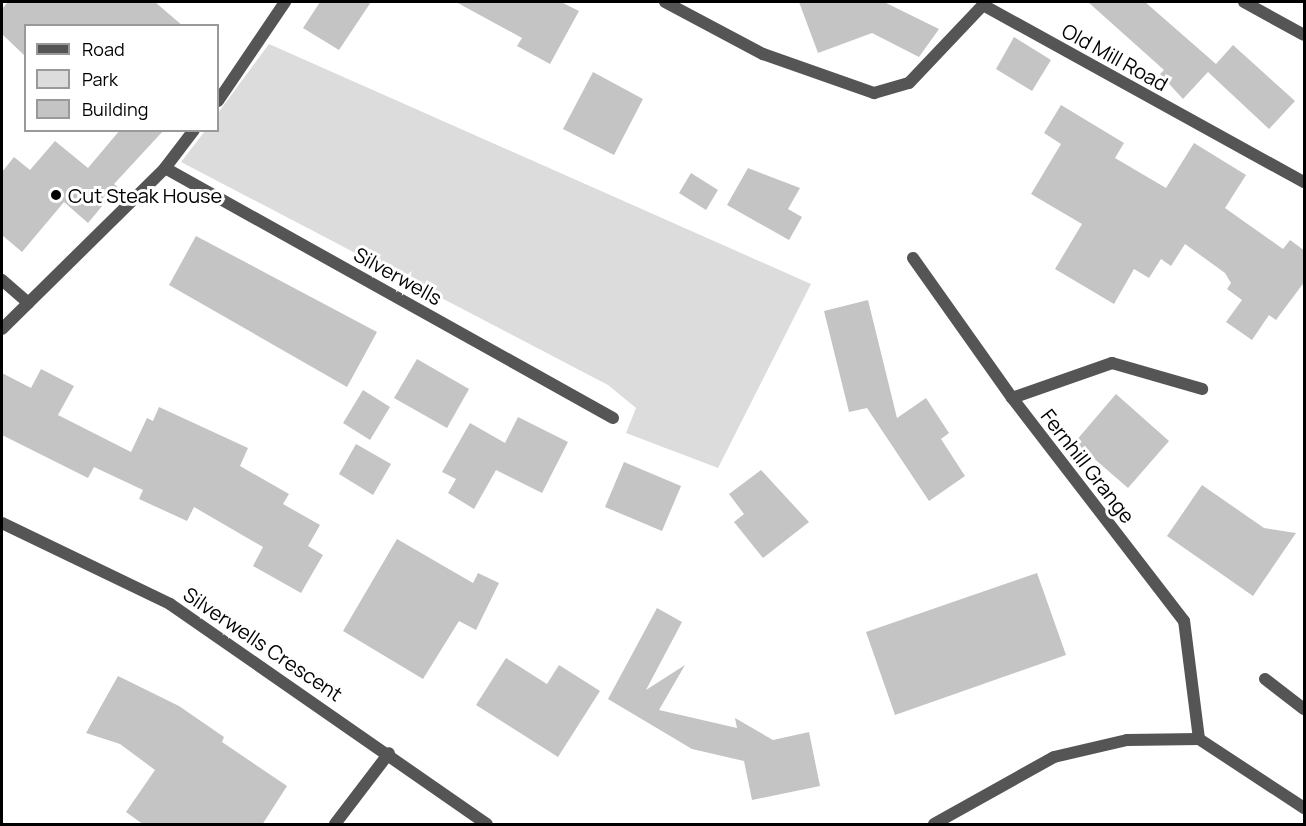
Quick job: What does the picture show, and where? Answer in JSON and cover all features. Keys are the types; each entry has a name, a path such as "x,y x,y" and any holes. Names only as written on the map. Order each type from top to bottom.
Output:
{"street":[{"path":"219,100 285,2"},
{"name":"Old Mill Road","path":"664,2 763,54 874,93 909,83 979,3 1305,182"},
{"path":"1244,2 1305,35"},
{"path":"2,329 165,168 192,132"},
{"name":"Silverwells","path":"165,168 613,418"},
{"path":"913,258 1012,398"},
{"path":"2,280 28,303"},
{"name":"Fernhill Grange","path":"1199,739 1184,621 1012,398 1112,363 1202,389"},
{"name":"Silverwells Crescent","path":"2,523 170,604 389,753 487,825"},
{"path":"1265,679 1305,709"},
{"path":"934,825 1054,757 1127,740 1199,739 1305,808"},
{"path":"335,825 389,753"}],"green space":[{"path":"269,44 811,284 718,468 626,433 636,408 608,385 181,162 204,132 219,132 219,112"}],"building":[{"path":"8,2 155,2 181,24 24,24 24,55 2,34 2,9"},
{"path":"320,2 371,2 339,50 303,28"},
{"path":"456,2 561,2 579,11 550,64 517,46 522,38"},
{"path":"799,2 884,2 939,29 919,57 872,33 818,53"},
{"path":"1088,2 1145,2 1216,64 1233,45 1295,101 1269,129 1208,72 1183,99 1160,74 1164,70"},
{"path":"1014,37 1051,60 1032,91 996,69"},
{"path":"593,72 643,99 614,155 563,129"},
{"path":"1061,105 1124,143 1115,158 1166,188 1194,143 1246,175 1225,208 1283,249 1290,240 1305,251 1305,281 1276,320 1269,315 1252,340 1226,322 1242,300 1227,289 1231,283 1225,273 1185,244 1171,266 1161,259 1149,278 1134,269 1114,304 1055,269 1082,224 1031,194 1061,144 1044,133"},
{"name":"Cut Steak House","path":"118,132 162,132 114,184 118,187 88,223 64,202 22,252 2,235 2,172 14,157 30,170 55,141 88,168"},
{"path":"748,168 800,188 788,209 802,217 789,240 727,205"},
{"path":"691,173 718,190 706,210 679,193"},
{"path":"196,236 377,332 347,387 169,285"},
{"path":"868,300 897,418 926,398 949,433 941,439 965,476 929,501 867,408 849,412 824,311"},
{"path":"417,359 469,389 447,428 394,398"},
{"path":"41,369 74,386 58,415 131,452 147,418 153,421 159,407 248,448 240,466 289,494 283,504 320,525 308,546 323,555 301,593 253,566 263,547 194,507 187,521 139,499 143,490 94,467 88,478 2,435 2,373 31,388"},
{"path":"363,390 390,407 370,440 343,423"},
{"path":"1116,394 1169,441 1128,488 1075,442"},
{"path":"518,417 568,442 542,493 496,470 474,509 448,493 456,479 442,472 470,423 505,443"},
{"path":"356,444 391,464 373,495 339,474"},
{"path":"624,462 681,486 662,531 605,507"},
{"path":"761,470 809,522 763,558 734,522 744,514 729,494"},
{"path":"1202,485 1264,528 1296,533 1253,596 1167,536"},
{"path":"397,539 473,583 478,573 499,583 476,630 459,621 423,679 343,631"},
{"path":"1037,573 1066,655 895,715 866,632"},
{"path":"657,608 682,622 646,690 685,665 659,710 737,728 735,718 773,740 809,732 820,786 752,800 744,761 692,749 608,699"},
{"path":"506,658 547,684 559,665 600,691 558,757 476,705"},
{"path":"118,676 179,706 224,737 222,742 287,786 262,825 144,825 126,812 155,770 120,744 86,733"}],"place":[{"name":"Cut Steak House","path":"56,195"}]}
